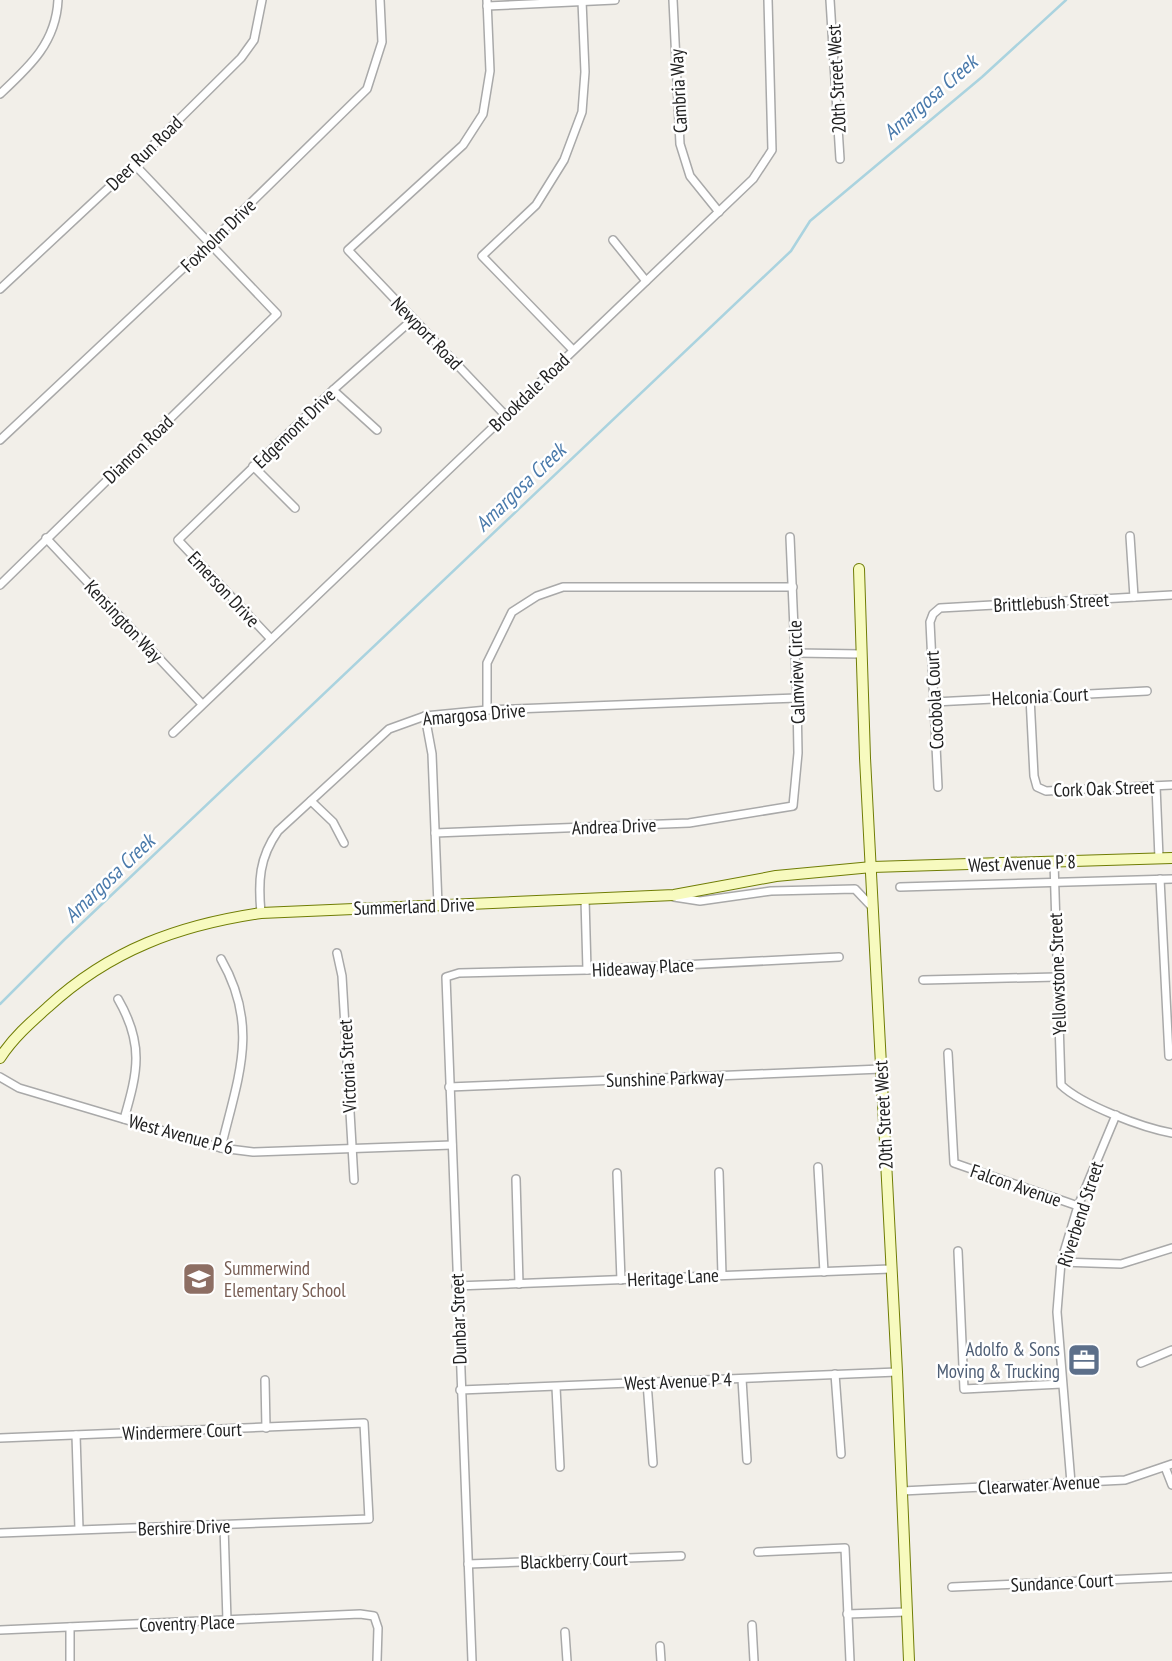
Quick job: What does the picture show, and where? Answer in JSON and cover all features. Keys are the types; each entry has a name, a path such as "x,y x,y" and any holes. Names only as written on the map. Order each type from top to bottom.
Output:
{"street":[{"path":"0,94 35,62 57,19 58,0"},
{"name":"Deer Run Road","path":"0,289 134,164 241,58 254,40 262,0"},
{"name":"Foxholm Drive","path":"0,440 211,242 367,89 382,42 380,0"},
{"path":"487,3 615,0"},
{"name":"Cambria Way","path":"673,0 680,144 690,176 719,212"},
{"name":"Brookdale Road","path":"173,733 753,179 772,150 768,0"},
{"name":"20th Street West","path":"830,0 840,159"},
{"path":"573,350 482,256 536,205 564,160 582,112 585,72 582,1"},
{"name":"Newport Road","path":"487,3 490,71 483,114 463,145 348,250 505,415"},
{"path":"134,164 211,242"},
{"path":"613,240 646,281"},
{"name":"Dianron Road","path":"0,584 278,314 211,242"},
{"name":"Edgemont Drive","path":"178,540 333,390 413,319"},
{"path":"333,390 377,430"},
{"path":"253,467 295,508"},
{"path":"1130,536 1133,597"},
{"name":"Calmview Circle","path":"790,537 798,753 793,806"},
{"name":"Kensington Way","path":"46,538 202,704"},
{"name":"Emerson Drive","path":"178,540 271,638"},
{"name":"20th Street West","path":"859,569 909,1661"},
{"path":"0,570 7,578"},
{"path":"486,710 487,663 512,612 537,596 563,587 793,587"},
{"name":"Brittlebush Street","path":"933,614 940,608 1172,595"},
{"name":"Cocobola Court","path":"933,614 930,622 938,787"},
{"path":"796,653 862,654"},
{"name":"Helconia Court","path":"934,702 1147,691"},
{"name":"Cork Oak Street","path":"1030,697 1034,776 1037,787 1046,791 1172,785"},
{"name":"Amargosa Drive","path":"261,913 260,867 267,847 278,831 388,729 425,716 486,710 797,698"},
{"path":"425,716 432,754 438,905"},
{"path":"1156,786 1159,858"},
{"path":"312,801 333,822 344,842"},
{"name":"Andrea Drive","path":"435,833 689,823 793,806"},
{"name":"West Avenue P 8","path":"872,867 1172,858"},
{"name":"Yellowstone Street","path":"1054,862 1060,1085 1071,1095 1116,1115"},
{"name":"Summerland Drive","path":"0,1058 24,1028 79,980 149,941 184,928 222,919 261,913 663,896 776,876 872,867"},
{"path":"1160,879 1169,1056"},
{"name":"West Avenue P 8","path":"900,887 1172,879"},
{"path":"663,896 700,901 771,891 855,889 874,909"},
{"path":"585,899 587,970"},
{"name":"Victoria Street","path":"337,953 342,976 354,1180"},
{"name":"Hideaway Place","path":"446,977 459,973 587,970 839,957"},
{"path":"221,958 232,978 242,1016 244,1038 242,1062 221,1147"},
{"path":"923,980 1057,976"},
{"name":"Dunbar Street","path":"446,977 472,1661"},
{"path":"118,999 132,1028 137,1069 124,1119"},
{"name":"Falcon Avenue","path":"948,1053 954,1163 1078,1206"},
{"name":"Sunshine Parkway","path":"449,1087 881,1069"},
{"name":"West Avenue P 6","path":"0,1077 19,1088 221,1147 253,1152 452,1145"},
{"path":"1116,1115 1172,1133"},
{"name":"Riverbend Street","path":"1071,1483 1057,1312 1061,1262 1078,1206 1116,1115"},
{"path":"818,1167 824,1272"},
{"path":"719,1171 722,1275"},
{"path":"617,1172 621,1280"},
{"path":"516,1179 519,1284"},
{"path":"1061,1262 1121,1264 1172,1248"},
{"path":"958,1251 964,1389 1062,1384"},
{"name":"Heritage Lane","path":"456,1286 890,1269"},
{"path":"1141,1363 1172,1350"},
{"name":"West Avenue P 4","path":"460,1390 897,1372"},
{"path":"835,1374 841,1454"},
{"path":"742,1379 747,1460"},
{"path":"265,1380 266,1428"},
{"path":"647,1382 653,1463"},
{"path":"556,1387 560,1468"},
{"name":"Windermere Court","path":"0,1438 365,1423 369,1519"},
{"path":"76,1435 79,1530"},
{"path":"1169,1465 1172,1485"},
{"name":"Clearwater Avenue","path":"902,1491 1125,1480 1169,1465"},
{"name":"Bershire Drive","path":"0,1533 369,1519"},
{"path":"224,1526 227,1621"},
{"path":"758,1552 845,1548 850,1661"},
{"name":"Blackberry Court","path":"468,1564 681,1556"},
{"name":"Sundance Court","path":"952,1587 1172,1577"},
{"path":"848,1614 906,1612"},
{"name":"Coventry Place","path":"0,1630 374,1616 378,1628 377,1661"},
{"path":"752,1626 754,1661"},
{"path":"71,1627 71,1661"},
{"path":"565,1632 567,1661"},
{"path":"660,1646 661,1661"}],"waterway":[{"name":"Amargosa Creek","path":"0,1004 64,940 791,251 810,221 982,77 1066,0"}],"place":[{"name":"Summerwind Elementary School","path":"199,1279"},
{"name":"Adolfo & Sons Moving & Trucking","path":"1084,1360"}]}
